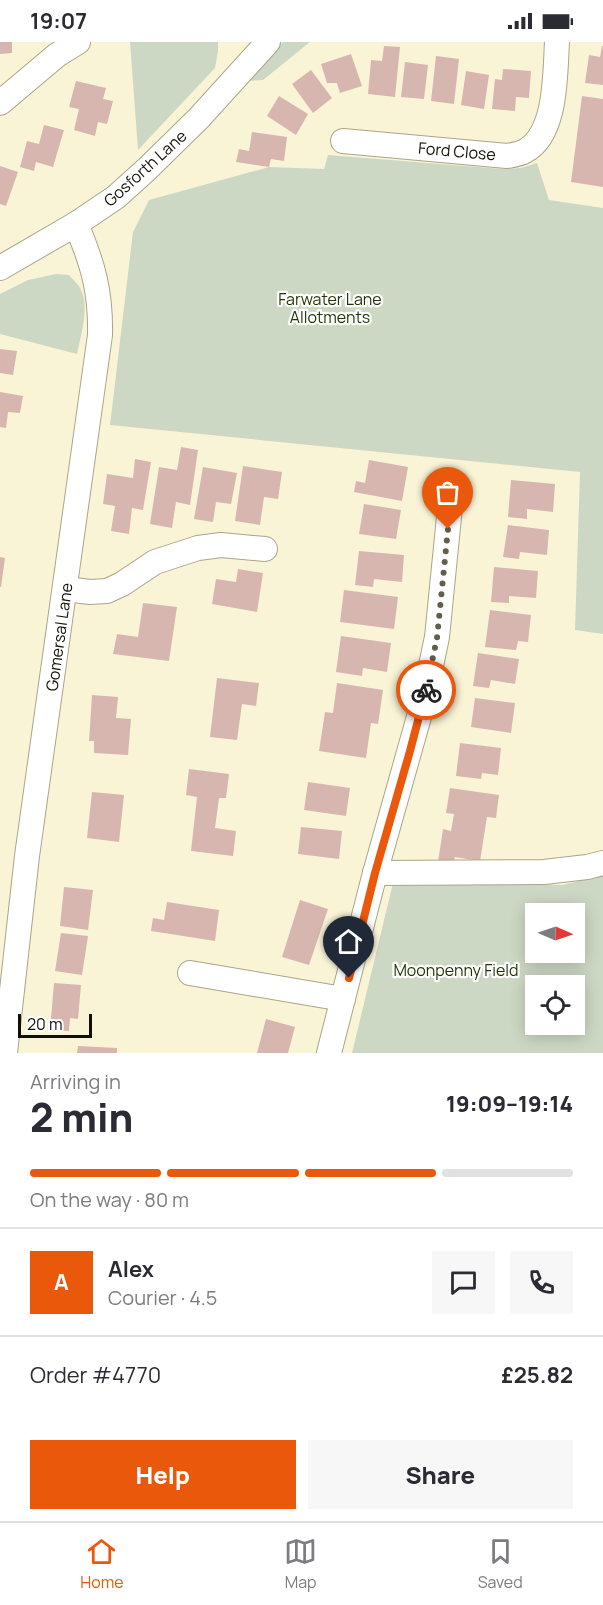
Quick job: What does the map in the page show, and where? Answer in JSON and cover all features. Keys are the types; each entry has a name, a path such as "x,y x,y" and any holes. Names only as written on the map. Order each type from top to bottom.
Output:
{"street":[{"path":"0,103 57,56 78,42"},
{"name":"Ford Close","path":"343,141 507,156 525,152 537,141 547,124 552,105 557,42"},
{"name":"Gosforth Lane","path":"0,268 76,224 116,197 199,118 265,43"},
{"name":"Gomersal Lane","path":"5,1053 27,856 100,335 96,280 88,252 76,224"},
{"path":"329,1053 375,873 422,709 437,638 450,507"},
{"path":"66,589 90,592 108,591 154,561 198,548 221,545 265,549"},
{"path":"375,873 544,872 603,863"},
{"path":"190,973 343,999"}],"green space":[{"path":"130,42 218,42 215,68 138,150"},
{"path":"283,42 310,42 263,80 247,81"},
{"name":"Farwater Lane Allotments","path":"328,155 503,169 521,168 537,163 549,200 603,208 603,634 575,630 580,472 110,425 133,232 149,200 269,167 324,169"},
{"path":"56,274 69,275 83,294 85,311 77,354 0,334 0,294 28,280"},
{"name":"Moonpenny Field","path":"603,875 603,1053 352,1053 393,883 562,885"}],"building":[{"path":"0,42 12,42 12,53 0,54"},
{"path":"384,46 400,47 395,97 368,94 371,60 382,61"},
{"path":"602,46 603,85 585,83 589,55 600,57"},
{"path":"351,54 362,86 340,93 337,83 327,83 321,64"},
{"path":"436,56 459,59 454,104 431,101"},
{"path":"405,62 428,65 424,99 401,97"},
{"path":"503,69 531,71 529,98 516,97 515,111 492,109 495,79 502,80"},
{"path":"311,70 332,98 313,113 292,84"},
{"path":"466,71 489,75 484,109 461,105"},
{"path":"76,81 106,88 103,99 113,101 107,124 98,122 95,136 74,130 79,109 69,107"},
{"path":"279,96 308,114 296,135 267,116"},
{"path":"582,96 603,99 603,187 571,182"},
{"path":"44,125 64,130 53,167 36,162 34,171 20,167 27,141 39,144"},
{"path":"252,132 287,137 284,161 271,159 269,167 236,162 239,149 249,151"},
{"path":"0,166 18,172 6,206 0,204"},
{"path":"0,349 17,351 13,375 0,373"},
{"path":"0,392 23,396 20,413 8,412 6,428 0,427"},
{"path":"181,447 198,450 190,505 176,502 172,528 150,524 159,467 177,470"},
{"path":"135,459 151,462 143,510 132,508 129,534 111,531 115,506 103,504 107,474 133,478"},
{"path":"369,460 408,467 402,501 354,492 356,481 365,483"},
{"path":"243,466 282,472 278,499 264,497 260,525 235,521"},
{"path":"203,467 237,473 231,504 216,502 213,522 194,519"},
{"path":"511,480 555,484 553,512 527,509 527,519 508,517"},
{"path":"364,504 401,510 396,539 359,534"},
{"path":"508,525 549,530 547,555 520,552 519,559 503,557"},
{"path":"359,551 404,555 402,582 374,579 373,587 355,585"},
{"path":"0,557 5,558 1,587 0,587"},
{"path":"494,567 538,571 536,598 509,596 509,603 491,602"},
{"path":"238,569 263,573 257,612 212,604 216,579 236,582"},
{"path":"344,590 398,597 394,629 340,622"},
{"path":"143,603 177,607 169,661 113,654 117,634 138,637"},
{"path":"490,610 531,615 528,642 518,641 516,650 485,647"},
{"path":"341,636 391,643 387,672 363,668 362,676 336,672"},
{"path":"478,653 519,659 515,684 491,680 489,688 473,686"},
{"path":"217,678 259,683 256,706 242,704 237,740 210,737"},
{"path":"337,683 383,690 378,724 371,723 366,758 319,751 325,712 333,713"},
{"path":"92,695 118,697 116,718 131,719 128,755 94,753 94,741 89,741"},
{"path":"475,698 515,703 511,733 471,727"},
{"path":"460,743 501,748 498,775 482,773 481,779 456,776"},
{"path":"189,769 229,774 226,798 219,798 215,828 236,831 233,856 191,851 197,797 186,795"},
{"path":"308,782 350,788 346,816 304,810"},
{"path":"450,788 499,795 496,818 487,817 480,861 455,857 453,864 438,862 443,829 451,831 454,814 446,813"},
{"path":"92,792 124,795 119,842 87,838"},
{"path":"301,827 342,831 339,859 298,854"},
{"path":"64,887 93,890 88,930 60,926"},
{"path":"300,900 328,909 309,965 282,957"},
{"path":"167,902 219,910 215,941 151,931 153,918 164,920"},
{"path":"61,933 88,936 82,975 55,971"},
{"path":"54,983 81,985 78,1019 70,1018 69,1031 50,1030"},
{"path":"266,1019 295,1027 288,1053 257,1053"},
{"path":"78,1046 117,1048 117,1053 77,1053"}],"way so far":[{"path":"426,690 437,638 448,529"}],"route":[{"path":"349,978 375,873 426,690"}]}
